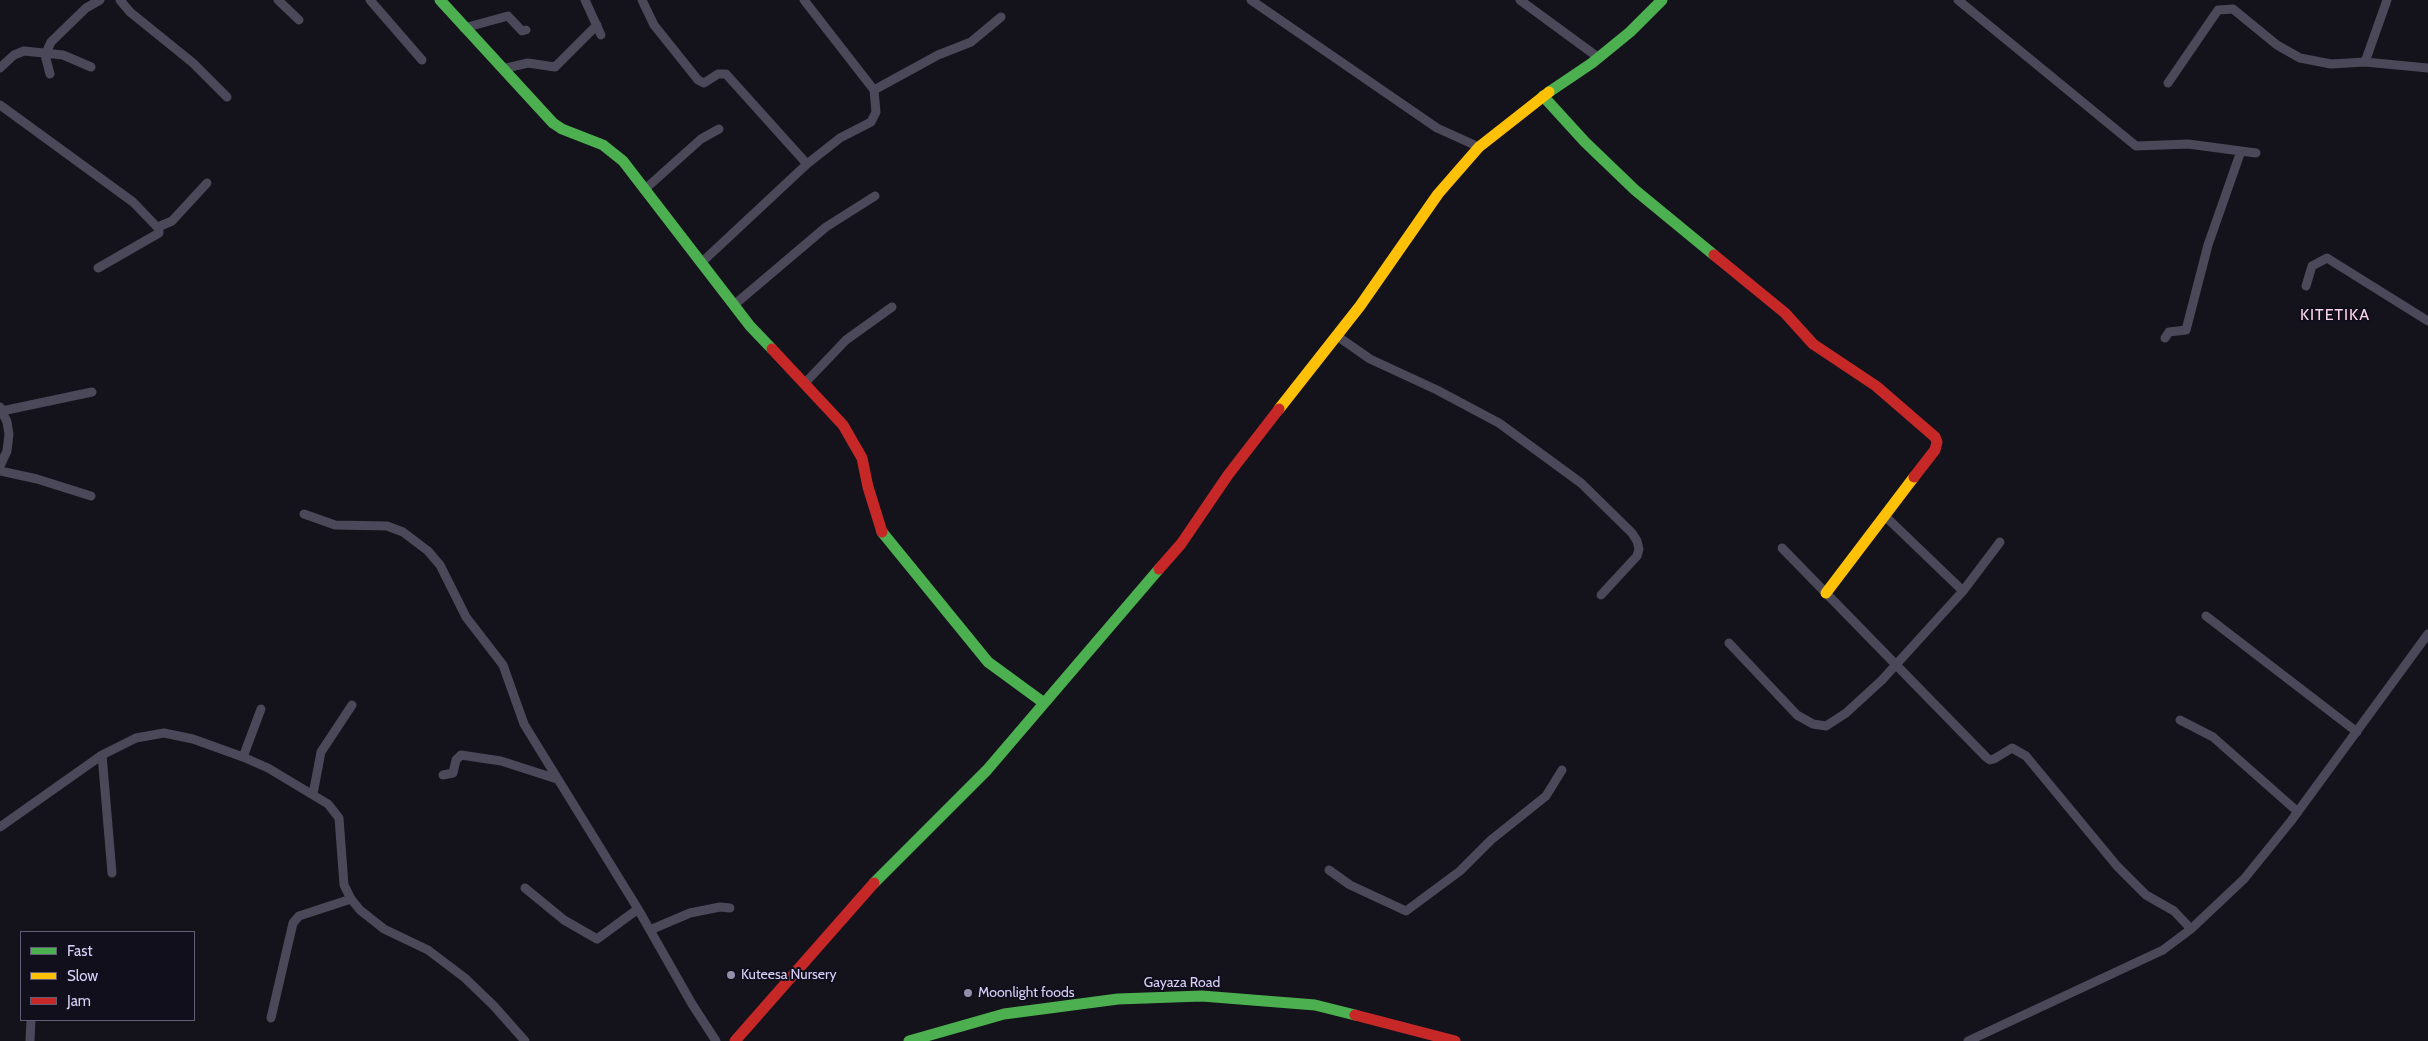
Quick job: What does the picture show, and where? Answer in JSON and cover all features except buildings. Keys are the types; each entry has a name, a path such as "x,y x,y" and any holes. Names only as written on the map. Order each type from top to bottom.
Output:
{"street":[{"path":"50,74 46,52 51,42 63,28 86,8 100,0"},
{"path":"120,0 130,12 193,63 227,97"},
{"path":"278,0 299,20"},
{"path":"370,0 422,60"},
{"path":"440,0 553,123 613,151 623,161 750,326 843,425 862,458 880,529 905,562 988,662 1044,703"},
{"path":"585,0 601,35"},
{"path":"642,0 654,25 698,80 704,83 718,74 726,74 807,164"},
{"path":"701,263 807,164 840,138 872,122 876,112 874,90 804,0"},
{"path":"1251,0 1437,128 1478,147"},
{"path":"1520,0 1599,58"},
{"path":"735,1041 825,935 889,866 987,770 1180,544 1228,475 1337,336 1438,194 1478,147 1543,96 1599,58 1630,32 1662,0"},
{"path":"1958,0 2136,146 2188,144 2256,153"},
{"path":"2364,62 2387,0"},
{"path":"2168,83 2218,10 2233,9 2277,45 2300,58 2331,64 2364,62 2428,68"},
{"path":"464,28 508,16 522,32 526,30"},
{"path":"874,90 938,55 971,42 1001,17"},
{"path":"502,69 528,63 555,68 597,25"},
{"path":"0,68 14,55 24,51 62,55 91,67"},
{"path":"1543,96 1585,142 1635,190 1785,313 1813,344 1876,386 1935,437 1937,442 1935,450 1917,472 1886,517 1826,593"},
{"path":"0,105 133,202 158,227 159,233 98,268"},
{"path":"644,190 702,139 719,129"},
{"path":"2165,338 2170,332 2186,330 2208,245 2242,151"},
{"path":"158,227 172,221 207,182"},
{"path":"734,305 826,227 874,196"},
{"path":"2306,286 2312,266 2327,258 2428,321"},
{"path":"804,384 846,340 892,307"},
{"path":"1337,336 1370,359 1437,390 1499,423 1581,483 1632,533 1638,541 1639,550 1637,556 1601,595"},
{"path":"0,466 6,452 9,434 7,422 1,408 92,392"},
{"path":"0,471 37,479 91,496"},
{"path":"304,514 335,525 387,526 403,532 428,551 440,565 466,617 503,665 524,724 638,909 716,1041"},
{"path":"1886,517 1963,590"},
{"path":"1729,643 1796,715 1813,724 1826,726 1846,713 1896,664 1963,590 2000,542"},
{"path":"1782,548 1990,760 2012,748 2026,756 2117,866 2146,895 2174,911 2190,929"},
{"path":"2206,616 2357,732"},
{"path":"1968,1041 2163,950 2190,929 2244,879 2298,812 2428,634"},
{"path":"313,794 321,752 352,705"},
{"path":"243,758 261,709"},
{"path":"2180,720 2213,737 2298,812"},
{"path":"0,827 102,755 136,738 164,733 193,739 268,768 328,804 340,818 344,885 351,899 360,910 384,928 428,950 465,978 524,1041"},
{"path":"102,755 112,873"},
{"path":"443,775 454,773 456,760 461,755 501,761 557,778"},
{"path":"1330,870 1350,885 1406,910 1460,871 1491,840 1546,796 1562,770"},
{"path":"525,888 564,920 597,939 638,909"},
{"path":"271,1018 293,923 298,916 351,899"},
{"path":"650,930 690,913 720,907 730,908"},
{"name":"Gayaza Road","path":"909,1041 1004,1014 1118,998 1202,996 1315,1005 1455,1041"},
{"path":"30,1041 31,1021"}],"traffic: fast":[{"path":"440,0 553,123 562,129 603,145 623,161 750,326 772,349"},
{"path":"1549,92 1592,63 1630,32 1662,0"},
{"path":"1543,96 1585,142 1635,190 1714,255"},
{"path":"882,532 988,662 1044,703"},
{"path":"874,883 987,770 1159,569"},
{"path":"909,1041 1004,1014 1118,999 1202,996 1315,1005 1355,1015"}],"traffic: slow":[{"path":"1279,409 1360,306 1438,194 1479,147 1549,92"},
{"path":"1826,593 1914,477"}],"traffic: jam":[{"path":"1714,255 1785,313 1813,344 1876,386 1935,437 1937,442 1935,450 1914,477"},
{"path":"772,349 843,425 862,458 868,487 882,532"},
{"path":"1159,569 1181,544 1228,475 1279,409"},
{"path":"735,1041 874,883"},
{"path":"1355,1015 1455,1041"}],"place":[{"name":"Kuteesa Nursery","path":"731,975"},
{"name":"Moonlight foods","path":"968,993"}],"district":[{"name":"KITETIKA","path":"2335,315"}]}
